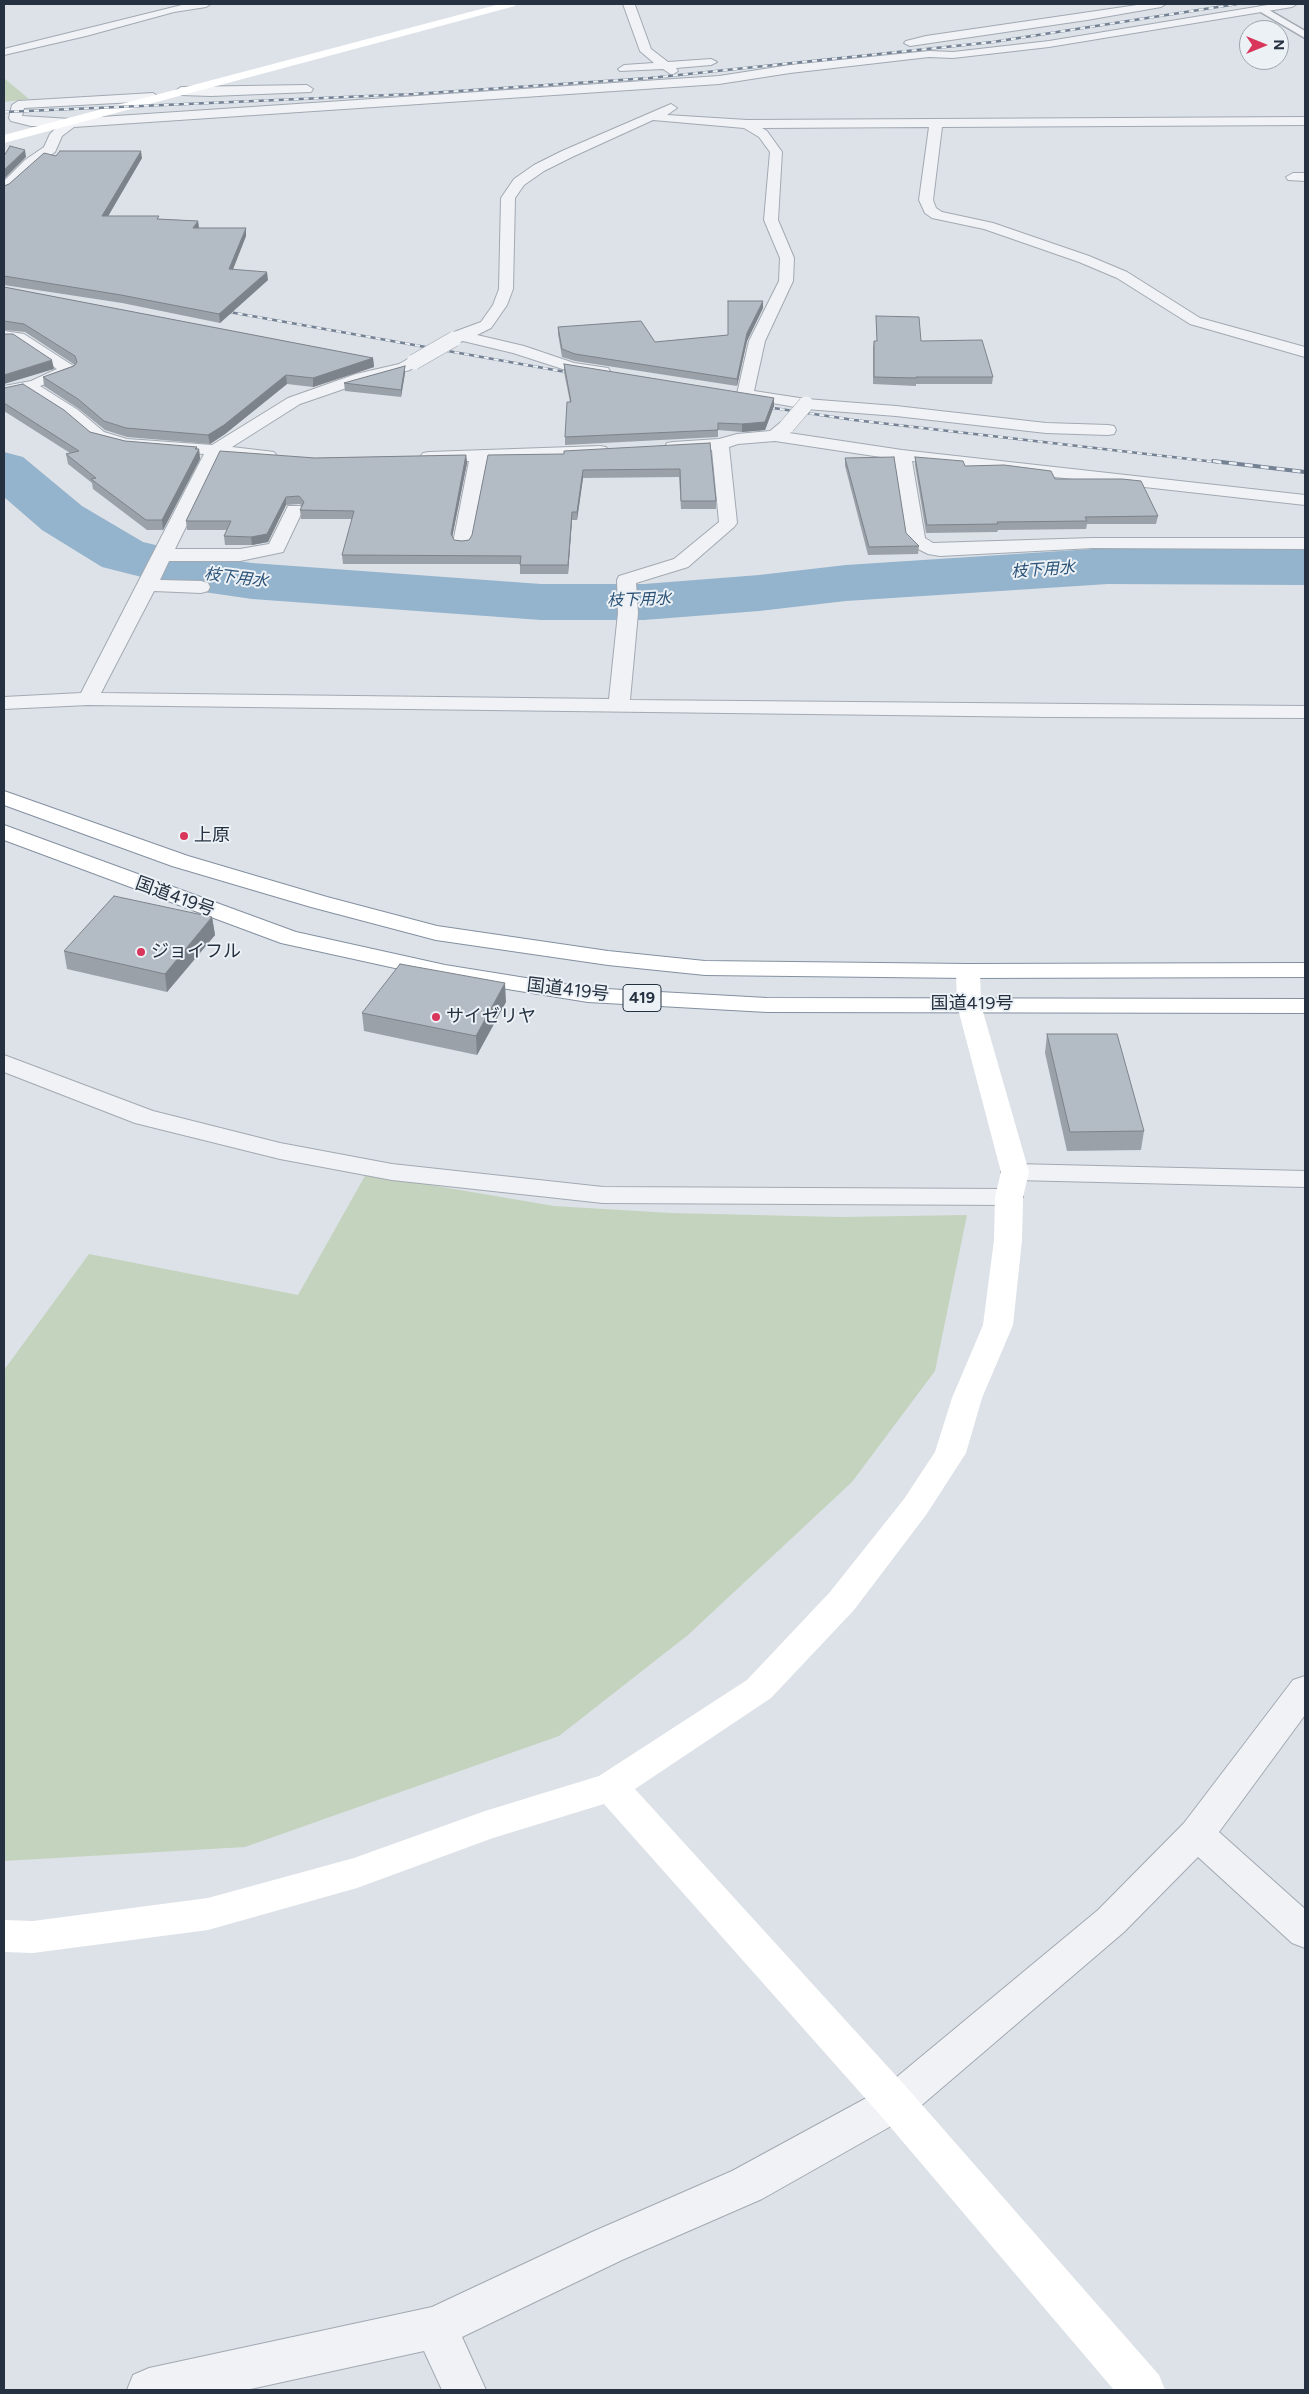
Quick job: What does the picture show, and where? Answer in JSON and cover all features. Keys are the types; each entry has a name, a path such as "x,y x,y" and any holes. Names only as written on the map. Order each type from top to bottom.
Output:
{"main road":[{"path":"4,138 66,123 153,97 511,4"},
{"name":"国道419号","path":"4,798 180,861 319,902 436,933 608,958 705,968 968,971 1305,970"},
{"name":"国道419号","path":"4,832 142,885 290,938 445,972 588,995 768,1005 1305,1006"},
{"path":"4,1936 33,1937 208,1914 357,1873 486,1826 611,1787 759,1689 842,1601 915,1507 950,1453 967,1398 998,1325 1008,1240 1012,1184 969,1004 968,971"},
{"path":"611,1787 895,2103 1143,2390"}],"street":[{"path":"4,52 106,28 173,9 206,4"},
{"path":"628,4 632,7 636,27 646,51 688,82"},
{"path":"782,58 910,44 926,39 1087,17 1161,4"},
{"path":"19,105 15,118 28,121 66,123 688,82 748,77 790,69 929,54 953,55 1049,44 1292,4"},
{"path":"611,70 664,64 723,61"},
{"path":"88,699 149,583 215,450 294,401 362,377 409,364 456,337 486,325 500,305 506,289 508,198 519,182 539,168 567,154 677,105 684,98 688,82"},
{"path":"181,91 322,89"},
{"path":"4,106 92,98 153,97"},
{"path":"654,116 695,122 747,124 1305,121"},
{"path":"4,127 28,121"},
{"path":"936,122 926,200 930,210 937,215 988,226 1084,259 1122,275 1195,321 1305,352"},
{"path":"4,188 30,163 50,149 56,134 66,123"},
{"path":"745,394 757,341 786,281 787,258 771,220 776,152 763,134 747,124"},
{"path":"4,336 19,337 69,370 60,375 4,391"},
{"path":"456,337 518,349 572,367 620,374"},
{"path":"368,359 409,364"},
{"path":"27,385 72,414 98,436 126,444 281,457"},
{"path":"726,390 806,404 896,411 1046,428 1108,430"},
{"path":"781,431 806,404"},
{"path":"660,448 720,444 781,431 902,455 1305,500"},
{"path":"619,706 628,613 625,592 626,580 681,563 728,523 720,444"},
{"path":"414,458 621,450"},
{"path":"902,455 916,541 922,546 934,549 1093,543 1305,544"},
{"path":"462,543 478,456"},
{"path":"162,555 240,555 276,548 294,510"},
{"path":"149,583 202,587"},
{"path":"4,703 88,699 1305,712"},
{"path":"4,1063 144,1117 280,1151 392,1172 603,1195 1012,1184 1305,1179"},
{"path":"149,2390 436,2327 607,2246 747,2185 895,2103 1111,1921 1196,1834 1305,1690"},
{"path":"1196,1834 1305,1932"},
{"path":"436,2327 464,2390"}],"lane":[{"path":"1262,10 1305,35"}],"green space":[{"path":"4,78 29,99 4,102"},
{"path":"366,1174 554,1206 671,1213 841,1217 967,1215 935,1371 852,1482 688,1635 559,1736 245,1847 4,1861 4,1370 89,1254 298,1295"}],"building":[{"path":"10,146 25,150 4,170 4,156"},
{"path":"60,151 141,151 102,216 159,216 157,219 198,221 193,228 246,228 229,269 267,272 219,314 121,295 4,276 4,186 9,184 44,153 56,156"},
{"path":"4,287 373,358 313,378 286,375 224,425 208,435 126,428 104,421 78,399 43,377 74,366 77,362 75,356 24,324 4,321"},
{"path":"728,301 763,301 747,333 737,379 575,354 562,349 558,327 641,321 655,342 728,335"},
{"path":"876,316 919,317 921,341 982,340 993,377 874,377 874,341 877,341"},
{"path":"4,334 13,334 52,360 4,375"},
{"path":"564,364 774,398 765,422 742,424 718,423 718,430 565,437 567,402 571,402"},
{"path":"405,366 401,390 344,383"},
{"path":"23,384 64,410 90,432 125,441 197,447 195,449 199,449 162,520 146,520 91,479 96,478 66,454 79,451 4,403 4,388"},
{"path":"710,443 716,501 681,501 680,469 583,470 577,512 572,512 568,565 520,565 521,556 342,555 354,511 300,510 304,502 299,496 286,497 267,534 251,537 224,536 231,521 186,521 220,451 315,458 466,455 451,534 454,540 462,541 469,540 472,535 488,455 564,454 564,451"},
{"path":"894,457 906,533 919,546 869,547 845,458"},
{"path":"915,457 963,461 965,466 1004,465 1051,471 1055,479 1122,479 1141,481 1158,516 1085,517 1087,521 927,525"},
{"name":"ジョイフル","path":"114,896 212,917 165,974 64,951"},
{"path":"400,964 505,983 476,1036 362,1013"},
{"path":"1047,1034 1117,1034 1144,1131 1070,1132"}],"waterway":[{"name":"枝下用水","path":"4,469 62,518 123,555 197,573 252,581 541,602 644,602 759,593 846,583 1108,566 1305,567"}],"railway":[{"path":"4,112 414,94 650,78 993,42 1237,4"},
{"path":"218,310 577,374"},
{"path":"760,406 854,420 1224,463"},
{"path":"1213,461 1305,472"}],"place":[{"name":"上原","path":"184,836"},
{"name":"ジョイフル","path":"141,952"},
{"name":"サイゼリヤ","path":"436,1017"}]}
